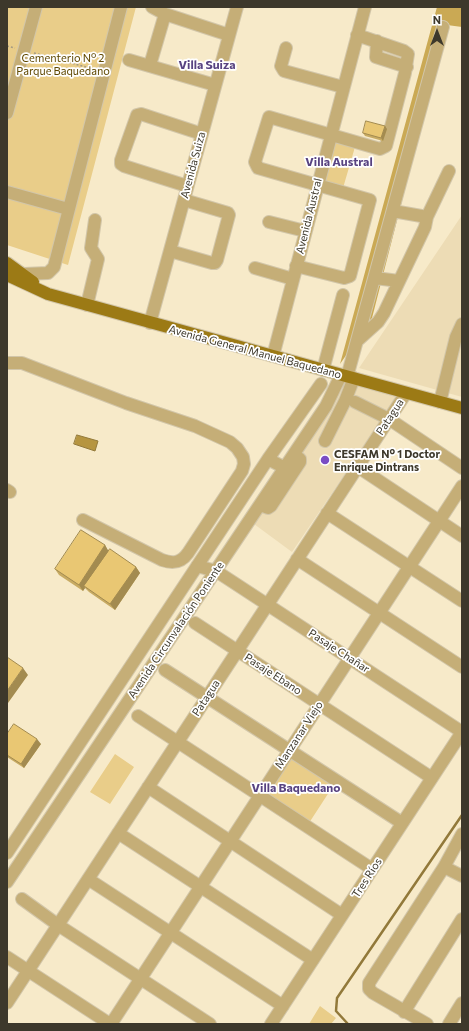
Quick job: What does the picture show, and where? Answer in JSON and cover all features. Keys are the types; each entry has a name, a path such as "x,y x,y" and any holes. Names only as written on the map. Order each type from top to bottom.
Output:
{"main road":[{"name":"Avenida General Manuel Baquedano","path":"7,263 24,274 48,294"},
{"name":"Avenida General Manuel Baquedano","path":"7,275 48,294 347,377 462,407"}],"street":[{"path":"7,114 36,7"},
{"path":"7,268 24,274 48,273 54,267 121,7"},
{"path":"152,7 165,14 229,35"},
{"name":"Avenida Suiza","path":"150,323 237,7"},
{"name":"Avenida Austral","path":"273,356 330,135 365,7"},
{"path":"150,65 165,14"},
{"path":"325,441 345,401 347,377 443,27"},
{"path":"296,266 344,278 350,276 370,202 368,198 317,185 256,166 255,162 269,117 330,135 384,148 406,70 408,54 404,51 358,35"},
{"path":"286,48 281,66 284,71 343,87"},
{"path":"129,60 215,85"},
{"path":"187,186 121,164 137,114 202,134"},
{"path":"358,340 378,322 399,281 449,171"},
{"path":"7,192 68,209"},
{"path":"170,251 215,263 217,260 229,216 228,212 184,200"},
{"path":"393,211 428,217"},
{"path":"87,305 98,259 90,248 95,220"},
{"path":"268,222 305,231"},
{"path":"254,268 293,279"},
{"path":"375,278 399,281"},
{"path":"323,370 343,295"},
{"path":"440,402 456,337 462,324"},
{"path":"7,363 22,363 126,403 195,426 230,442 243,456 244,464 242,471 188,553 180,561 173,562 162,560 83,520"},
{"name":"Avenida Circunvalación Poniente","path":"7,882 347,377"},
{"path":"7,853 197,566 321,384"},
{"name":"Patagua","path":"7,1003 406,393"},
{"path":"355,402 389,419 462,468"},
{"path":"260,505 268,508 271,506 300,462 294,454"},
{"path":"268,460 285,468"},
{"path":"358,467 462,536"},
{"name":"Manzanar Viejo","path":"111,1024 462,486"},
{"path":"327,513 462,601"},
{"path":"297,559 462,667"},
{"name":"Pasaje Chañar","path":"197,566 216,571 462,732"},
{"name":"Pasaje Ebano","path":"195,623 432,778"},
{"path":"166,670 402,824"},
{"path":"138,716 372,869"},
{"name":"Tres Ríos","path":"271,1024 462,732"},
{"path":"148,787 342,915"},
{"path":"118,833 313,960"},
{"path":"427,1024 404,1012 369,989 369,983 444,867 462,834"},
{"path":"444,867 462,876"},
{"path":"88,879 283,1006"},
{"path":"22,899 58,925 210,1024"},
{"path":"404,1012 462,919"},
{"path":"7,957 111,1024"},
{"path":"449,1024 462,1003"}],"path":[{"path":"7,46 86,67"}],"shaded area":[{"path":"437,7 462,7 462,27 447,25 372,318 340,364"},
{"path":"462,215 462,397 359,368"},
{"name":"CESFAM N° 1 Doctor Enrique Dintrans","path":"347,382 398,396 292,552 254,524"},
{"path":"77,435 98,441 95,451 74,444"}],"green space":[{"name":"Cementerio N° 2 Parque Baquedano","path":"7,7 136,7 68,265 7,245"},
{"path":"335,142 355,147 343,188 324,182"},
{"path":"115,754 134,767 110,804 90,792"},
{"path":"293,755 335,783 309,823 267,794"},
{"path":"320,1006 336,1018 331,1024 309,1024"}],"building":[{"path":"366,121 385,126 381,138 363,133"},
{"path":"81,530 105,545 79,585 55,569"},
{"path":"110,549 136,567 110,604 84,586"},
{"path":"7,657 23,668 7,691"},
{"path":"14,724 37,739 21,764 7,755 7,734"}],"waterway":[{"path":"348,1024 336,1011 337,998 462,815"}],"place":[{"name":"CESFAM N° 1 Doctor Enrique Dintrans","path":"325,460"}],"district":[{"name":"Villa Suiza","path":"207,65"},
{"name":"Villa Austral","path":"339,162"},
{"name":"Villa Baquedano","path":"296,788"}]}
